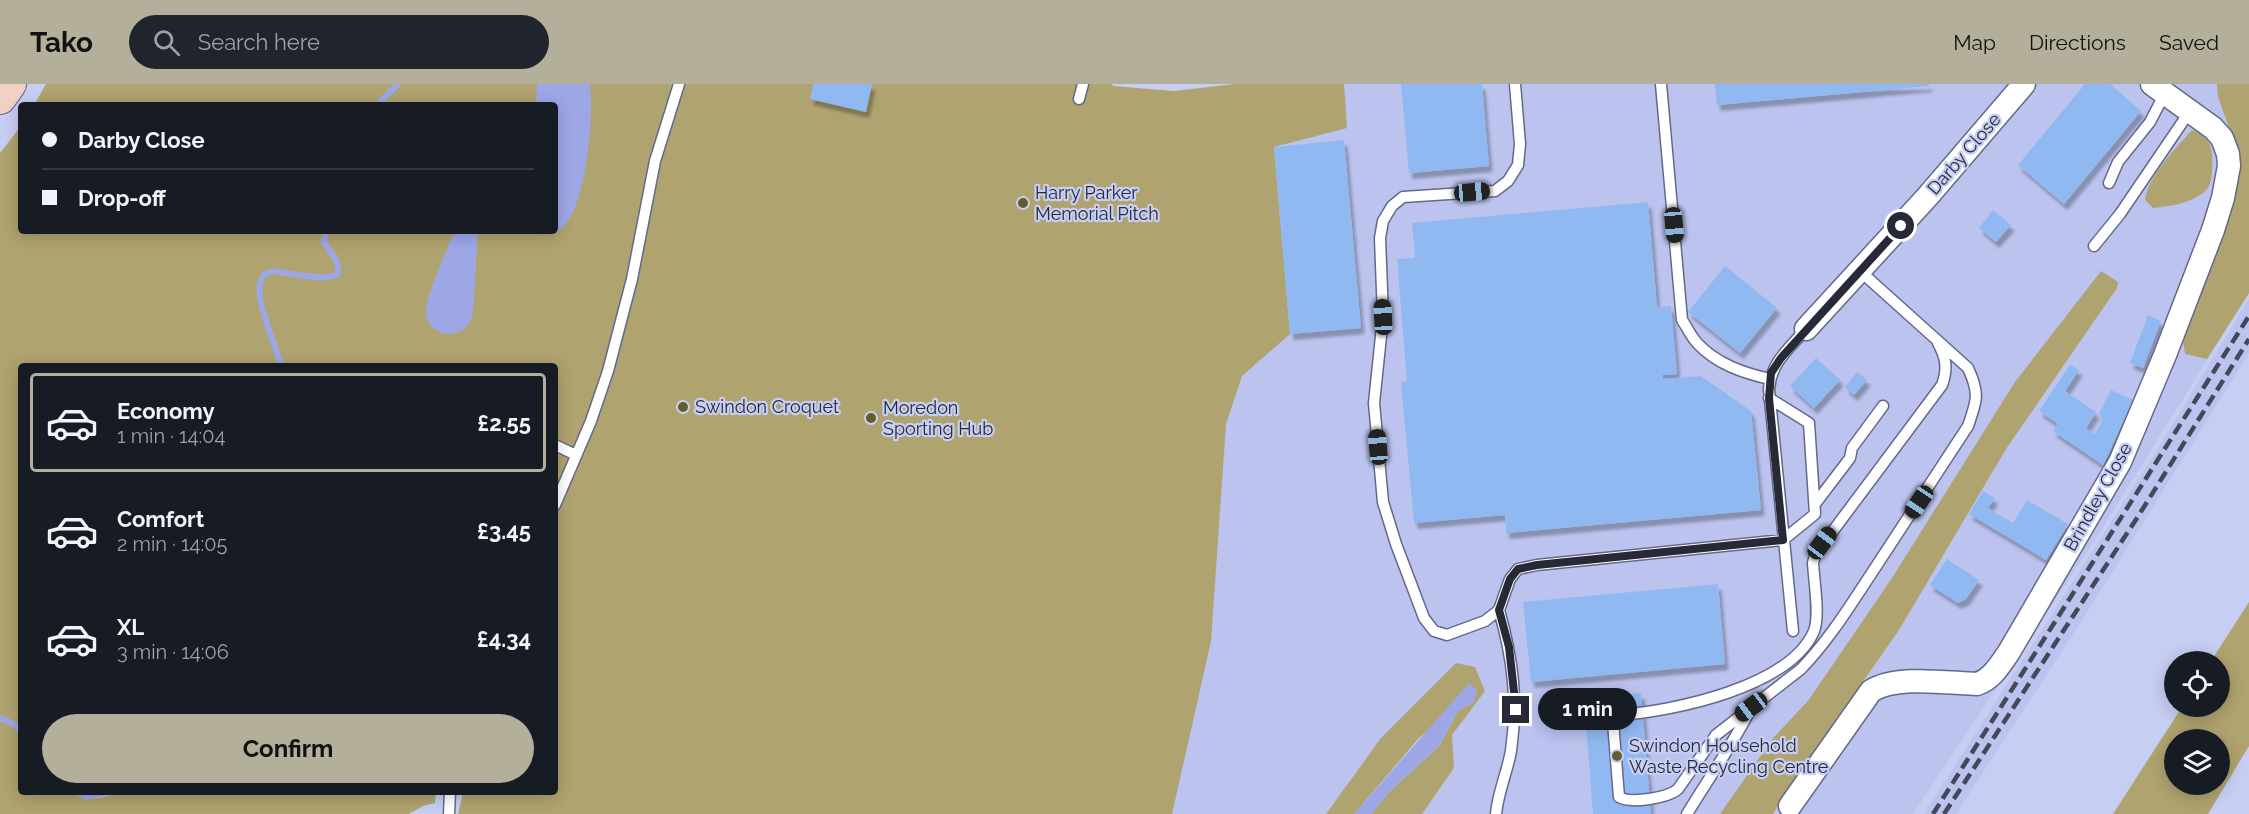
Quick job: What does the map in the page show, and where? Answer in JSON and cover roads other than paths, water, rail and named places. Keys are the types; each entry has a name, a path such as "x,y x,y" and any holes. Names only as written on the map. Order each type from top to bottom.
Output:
{"main road":[{"path":"0,98 10,84"}],"street":[{"name":"Darby Close","path":"1806,329 2024,84"},
{"name":"Brindley Close","path":"1790,806 1871,691 1877,687 1903,682 1977,684 1984,682 1992,675 2009,652 2109,484 2169,345 2213,230 2228,178 2228,154 2222,138 2213,128 2159,89"}],"lane":[{"path":"558,498 598,401 621,327 656,161 679,84"},
{"path":"1079,99 1083,84"},
{"path":"1515,84 1520,144 1518,165 1508,181 1495,191 1403,197 1392,206 1383,221 1380,238 1383,317 1374,403 1383,502 1424,618 1434,631 1447,635 1485,621 1499,610 1510,579 1518,569 1537,565 1783,540 1815,514 1809,423 1769,398"},
{"path":"1661,84 1682,320 1697,343 1711,354 1733,368 1770,379"},
{"path":"2109,183 2118,162 2150,122 2159,89"},
{"path":"2094,246 2120,214 2190,111"},
{"path":"1860,271 1968,368 1977,387 1976,404 1968,426 1827,640 1801,669 1716,735 1672,795 1623,800 1619,797 1614,722 1619,715 1671,710 1755,682 1775,673 1803,649 1814,632 1816,624 1813,563 1815,555 1942,385 1947,372 1946,362 1938,343"},
{"path":"1792,631 1769,398 1770,379 1774,366 1806,329"},
{"path":"1815,504 1850,458 1852,448 1883,406"},
{"path":"558,446 576,455"},
{"path":"1496,814 1498,796 1510,754 1516,710 1509,647 1499,610"},
{"path":"1687,814 1710,775 1735,740 1751,707"},
{"path":"449,814 450,795"}],"waterway":[{"path":"380,102 398,84"},
{"path":"280,363 261,303 259,290 261,279 267,273 274,271 318,277 337,275 337,262 324,242 325,234"},
{"path":"0,718 18,727"}],"railway":[{"path":"1933,814 2249,316"},
{"path":"1944,814 2137,518 2249,339"}],"place":[{"name":"Harry Parker Memorial Pitch","path":"1023,203"},
{"name":"Swindon Croquet","path":"683,407"},
{"name":"Moredon Sporting Hub","path":"871,418"},
{"name":"Swindon Household Waste Recycling Centre","path":"1617,756"}]}
